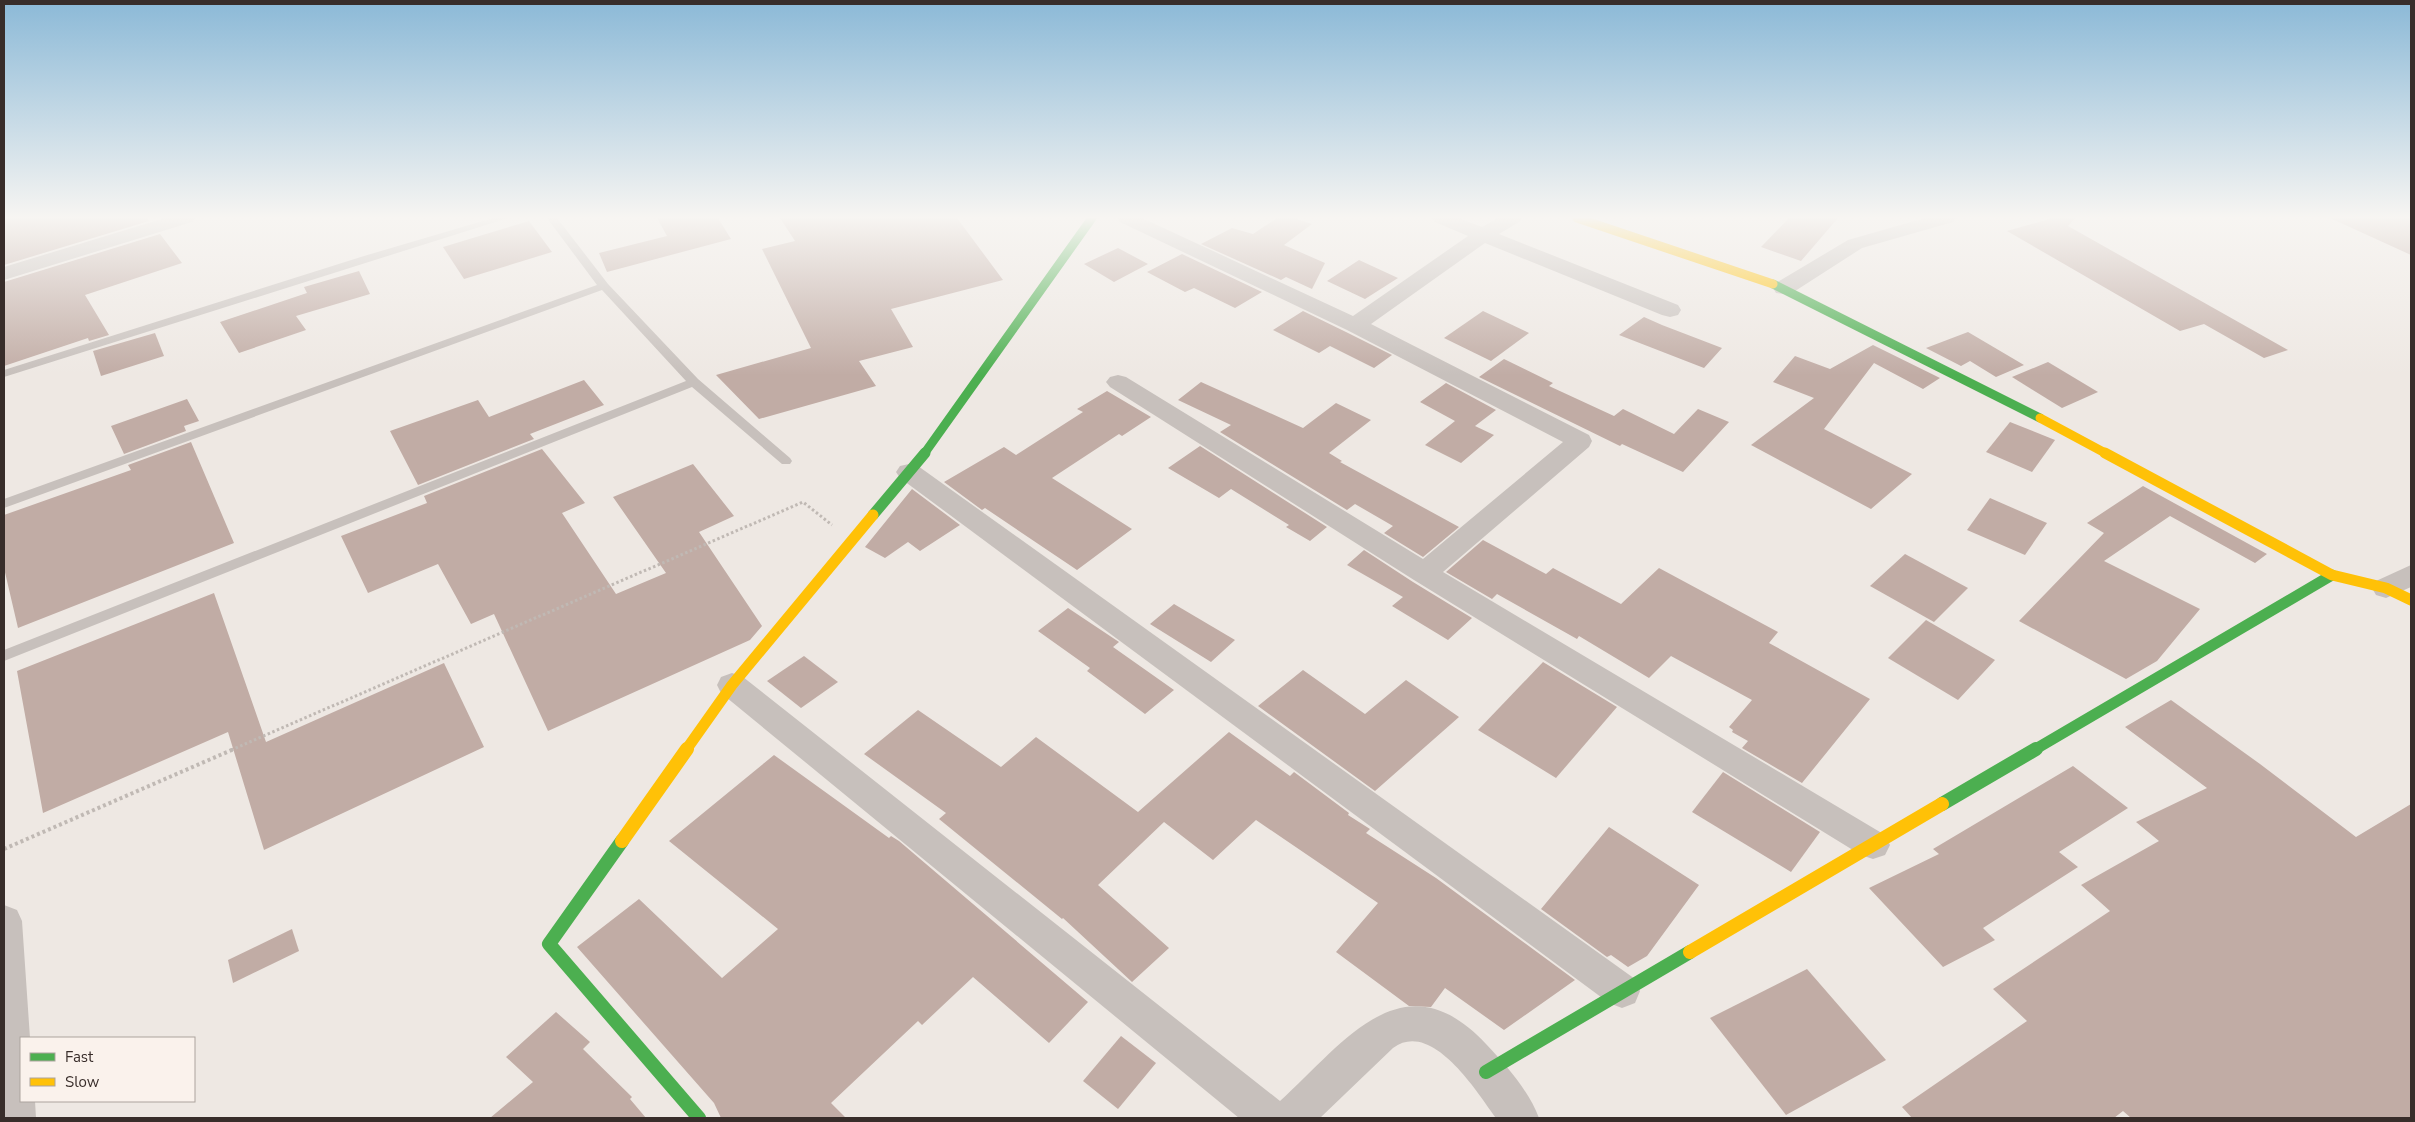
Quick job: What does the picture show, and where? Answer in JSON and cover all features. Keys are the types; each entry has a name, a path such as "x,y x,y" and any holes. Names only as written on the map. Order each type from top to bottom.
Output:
{"street":[{"path":"699,1118 549,944 732,685 909,472 1054,270"},
{"path":"1238,270 1354,325 1580,441 1424,573"},
{"path":"1354,325 1432,270"},
{"path":"1571,270 1670,310"},
{"path":"1732,270 1784,288 2047,421 2332,575 2386,588 2411,600"},
{"path":"1784,288 1812,270"},
{"path":"1118,382 1424,573 1872,844"},
{"path":"909,472 1622,991"},
{"path":"1486,1072 2332,575"},
{"path":"2386,588 2411,575"},
{"path":"732,685 1270,1118"},
{"path":"4,921 16,1118"},
{"path":"1291,1118 1376,1039 1397,1025 1419,1022 1443,1030 1486,1072 1518,1118"}],"lane":[{"path":"4,374 330,270"},
{"path":"592,270 604,286 694,382 786,461"},
{"path":"4,504 604,286"},
{"path":"4,656 694,382"}],"path":[{"path":"4,850 802,502 832,525"}],"building":[{"path":"42,270 160,270 85,295 109,335 89,341 88,338 4,366 4,282"},
{"path":"458,270 492,270 464,279"},
{"path":"773,270 996,270 1003,280 891,309 913,347 859,361 876,386 759,419 716,375 811,348"},
{"path":"1095,270 1136,270 1114,282"},
{"path":"1150,270 1216,270 1262,292 1235,308 1194,288 1185,292 1147,272"},
{"path":"1260,270 1321,270 1312,289 1286,277 1281,280"},
{"path":"1343,270 1381,270 1398,278 1365,299 1327,281"},
{"path":"2075,270 2147,270 2288,350 2264,358 2204,324 2180,331"},
{"path":"359,271 370,294 296,316 306,330 239,353 220,322 307,293 304,287"},
{"path":"1303,311 1392,355 1374,368 1330,346 1319,353 1273,330"},
{"path":"1483,311 1529,333 1491,361 1444,338"},
{"path":"1644,317 1722,348 1704,368 1619,335"},
{"path":"1968,332 2024,365 1996,377 1970,361 1961,366 1926,348"},
{"path":"155,333 164,356 101,376 93,351"},
{"path":"1873,345 1940,378 1923,389 1874,363 1824,429 1912,474 1871,509 1751,445 1814,398 1773,382 1795,356 1830,369"},
{"path":"1504,359 1553,383 1549,386 1614,416 1623,409 1674,434 1698,409 1729,422 1683,472 1622,444 1620,446 1479,377"},
{"path":"2048,362 2098,392 2062,408 2012,377"},
{"path":"584,380 604,405 530,434 534,439 418,485 390,431 478,400 489,417"},
{"path":"1201,382 1303,428 1336,403 1371,420 1329,453 1342,461 1340,462 1459,527 1423,557 1384,533 1393,526 1355,504 1347,510 1220,432 1231,425 1178,400"},
{"path":"1446,383 1496,410 1475,426 1494,435 1461,463 1425,445 1455,421 1420,402"},
{"path":"1107,391 1151,417 1122,436 1119,434 1052,478 1132,529 1077,570 985,508 982,510 944,482 1004,447 1016,455 1083,412 1077,409"},
{"path":"187,399 199,421 184,426 186,431 124,454 111,426"},
{"path":"2010,422 2055,440 2032,472 1986,452"},
{"path":"191,442 234,543 18,628 4,568 4,515 131,470 128,465"},
{"path":"1200,446 1327,527 1310,541 1286,527 1289,525 1231,489 1219,498 1168,468"},
{"path":"542,449 585,503 562,513 616,594 666,573 613,497 693,464 734,516 699,532 762,626 750,640 548,731 494,614 471,624 438,564 368,593 341,536 427,503 424,496"},
{"path":"2143,486 2267,554 2255,563 2170,516 2104,561 2200,609 2157,661 2126,679 2019,621 2104,533 2087,523"},
{"path":"912,489 960,525 920,551 908,542 885,558 865,547"},
{"path":"1990,498 2047,523 2025,555 1967,530"},
{"path":"1483,540 1546,574 1553,568 1621,604 1659,568 1778,632 1769,643 1870,699 1802,783 1742,748 1748,741 1732,732 1733,730 1729,727 1752,700 1671,656 1649,678 1579,636 1577,639 1497,594 1492,599 1446,572"},
{"path":"1364,550 1472,618 1448,640 1392,606 1403,597 1347,565"},
{"path":"1905,554 1968,588 1934,622 1870,586"},
{"path":"214,593 266,742 444,663 484,747 264,850 228,732 43,813 17,671"},
{"path":"1174,604 1235,640 1211,662 1150,624"},
{"path":"1068,608 1119,642 1113,647 1174,690 1145,714 1087,671 1090,668 1038,631"},
{"path":"1926,620 1995,660 1958,700 1888,658"},
{"path":"804,656 838,682 801,708 767,681"},
{"path":"1543,662 1617,707 1556,778 1478,730"},
{"path":"1303,670 1365,714 1406,680 1459,717 1375,791 1258,706"},
{"path":"2171,700 2260,764 2356,837 2411,804 2411,1118 2131,1118 2123,1111 2114,1118 1912,1118 1902,1107 2027,1021 1993,989 2110,911 2081,885 2159,841 2136,822 2207,788 2125,727"},
{"path":"918,710 1001,767 1036,737 1138,812 1229,732 1290,776 1294,772 1349,813 1348,815 1370,829 1366,833 1436,878 1575,980 1504,1030 1445,988 1431,1007 1409,1006 1336,952 1378,903 1256,820 1213,860 1164,822 1098,885 1169,948 1132,982 1063,918 939,819 946,813 864,754"},
{"path":"774,755 889,838 891,836 899,841 1088,1002 1049,1043 973,977 922,1025 918,1021 831,1103 846,1118 721,1118 714,1103 577,947 639,899 722,978 778,929 669,841"},
{"path":"2073,766 2128,808 2059,852 2078,867 1983,928 1995,940 1943,967 1869,888 1939,854 1933,849"},
{"path":"1723,772 1820,832 1791,872 1692,812"},
{"path":"1609,827 1699,885 1647,956 1628,967 1611,955 1607,957 1541,909"},
{"path":"292,929 299,951 233,983 228,960"},
{"path":"1807,969 1886,1060 1786,1115 1710,1018"},
{"path":"556,1012 590,1042 583,1049 632,1097 630,1099 646,1118 490,1118 533,1082 506,1057"},
{"path":"1121,1036 1156,1063 1118,1109 1083,1081"}],"traffic: fast":[{"path":"873,515 922,457 1055,270"},
{"path":"1773,284 2040,418"},
{"path":"1942,804 2332,575"},
{"path":"622,841 549,944 699,1118"},
{"path":"1486,1072 1690,952"}],"traffic: slow":[{"path":"1732,270 1773,284"},
{"path":"2040,418 2332,575 2386,588 2411,600"},
{"path":"622,841 732,685 873,515"},
{"path":"1690,952 1942,804"}]}
